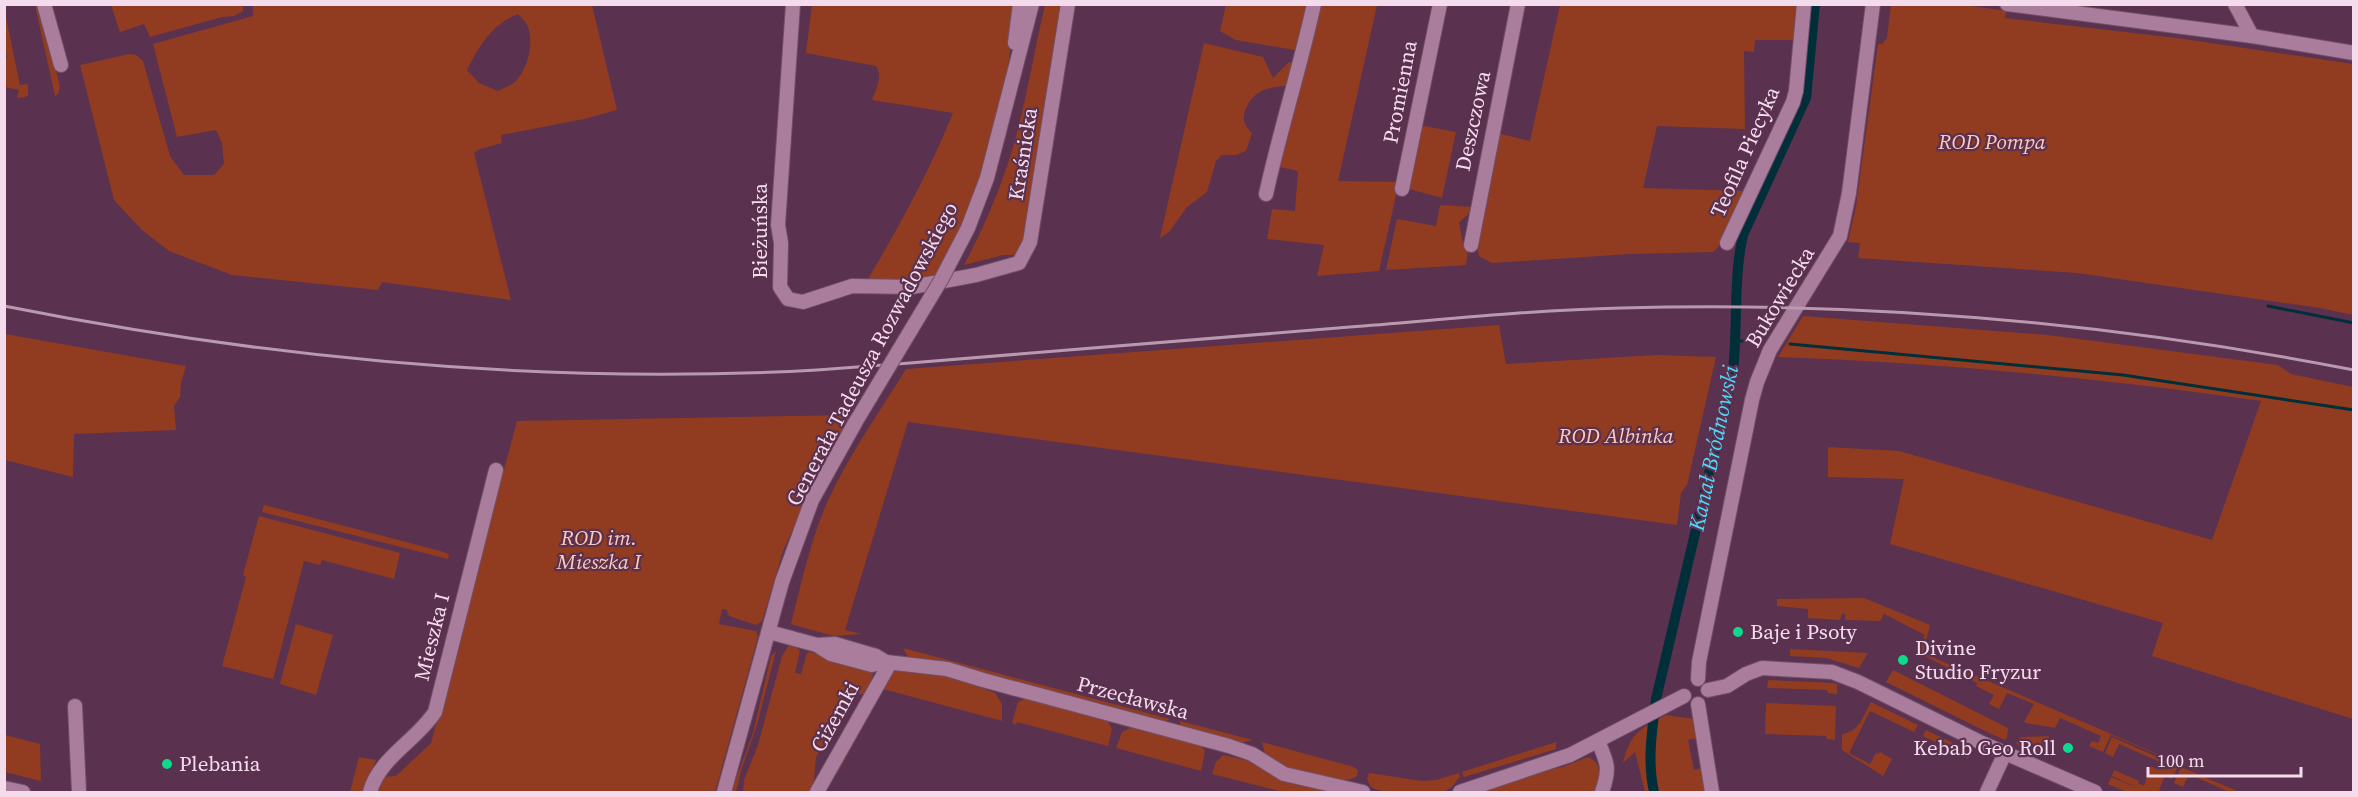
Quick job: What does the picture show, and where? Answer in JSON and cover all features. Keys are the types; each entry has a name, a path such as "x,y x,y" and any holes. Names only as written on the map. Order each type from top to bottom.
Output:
{"street":[{"path":"44,4 61,65"},
{"name":"Bieżuńska","path":"793,4 779,207 780,287 783,295 788,299 803,302 852,286 912,287 976,275"},
{"name":"Generała Tadeusza Rozwadowskiego","path":"1006,108 1020,4"},
{"name":"Generała Tadeusza Rozwadowskiego","path":"724,792 782,582 812,500 855,423 941,280 968,228 987,178 1032,4"},
{"name":"Kraśnicka","path":"976,275 1019,263 1030,242 1068,4"},
{"path":"1266,194 1314,4"},
{"name":"Promienna","path":"1402,189 1440,4"},
{"name":"Deszczowa","path":"1471,245 1478,198 1518,4"},
{"name":"Teofila Piecyka","path":"1727,243 1793,102 1804,4"},
{"name":"Bukowiecka","path":"1698,679 1699,662 1752,400 1770,350 1840,236 1849,193 1873,4"},
{"path":"2007,4 2178,32 2252,36 2354,53"},
{"path":"2235,4 2252,36"},
{"name":"Mieszka I","path":"370,792 383,767 412,739 435,712 496,470"},
{"name":"Przecławska","path":"769,632 817,645 835,644 876,656 888,662 947,669 1229,746 1252,754 1284,774 1363,792"},
{"name":"Ciżemki","path":"817,792 888,662"},
{"path":"1708,690 1727,686 1746,674 1762,668 1832,672 1858,682 2005,753 2095,792"},
{"path":"1460,792 1570,755 1671,704 1684,696 1686,684 1698,679 1705,683 1708,690 1706,699 1698,704 1690,703 1684,696"},
{"path":"1698,704 1712,792"},
{"path":"75,706 79,792"},
{"path":"1598,741 1608,764 1608,775 1602,792"},
{"path":"1987,792 2005,753"},
{"path":"4,788 23,792"}],"green space":[{"name":"ROD Pompa","path":"1891,4 1958,4 2006,11 2005,18 2177,38 2353,64 2353,315 2320,308 2077,273 1858,258 1860,243 1848,242 1856,206 1878,44 1882,44 1887,38"},
{"path":"35,5 39,5 60,86 55,96"},
{"path":"111,5 243,5 243,11 234,16 222,17 150,37 144,24 120,32"},
{"path":"253,5 592,5 617,110 584,119 501,135 502,143 474,153 511,300 382,282 378,290 232,275 169,251 142,230 114,200 80,65 129,54 136,55 143,61 170,156 184,175 214,175 224,164 222,143 216,130 177,137 153,44 253,16","holes":["518,14 527,25 529,32 529,55 520,76 513,83 498,91 479,83 467,70 487,37 509,18"]},
{"path":"812,5 1015,5 1007,78 977,191 961,229 932,281 919,283 868,279 913,198 953,113 872,100 879,79 876,66 806,53"},
{"path":"1045,5 1063,5 1028,233 1021,248 1014,255 1003,255 964,265 991,208 1012,152"},
{"path":"1226,5 1310,5 1300,51 1236,40 1220,31"},
{"path":"1318,5 1377,5 1338,181 1399,182 1379,271 1317,276 1324,245 1267,239 1272,209 1295,211 1298,171 1280,167"},
{"path":"1560,5 1801,5 1799,40 1755,40 1754,52 1744,51 1745,129 1657,126 1643,188 1747,191 1718,247 1713,252 1630,254 1492,263 1479,256 1476,243 1497,133 1530,141"},
{"path":"4,8 20,85 28,84 28,95 25,97 17,98 19,90 5,87 5,58 7,57 4,46"},
{"path":"1204,43 1263,57 1273,78 1289,62 1296,65 1289,86 1259,92 1246,108 1244,121 1252,133 1246,151 1236,155 1222,155 1216,161 1207,192 1187,207 1169,232 1160,238"},
{"path":"1419,125 1456,132 1442,198 1409,189 1410,168"},
{"path":"1440,205 1473,207 1473,210 1459,222 1463,244 1468,248 1466,265 1386,270 1397,219 1436,226"},
{"path":"1803,316 2048,335 2278,365 2291,374 2353,387 2353,719 2152,656 2163,623 1890,544 1904,479 1828,477 1828,447 1899,451 2212,540 2261,401 2141,385 2020,373 1899,363 1778,357"},
{"name":"ROD Albinka","path":"1499,325 1506,364 1656,355 1716,357 1687,485 1681,493 1677,525 908,422 845,630 862,634 833,636 791,624 820,519 834,487 853,452 906,369"},
{"path":"5,334 186,366 180,397 174,406 176,430 74,434 73,477 5,460"},
{"name":"ROD im. Mieszka I","path":"852,415 811,488 783,551 762,621 756,625 732,617 728,615 727,610 722,609 719,624 756,631 758,637 715,792 376,792 381,777 396,776 431,743 517,421"},
{"path":"264,505 437,550 449,554 448,559 262,512"},
{"path":"259,516 400,553 394,579 322,560 320,565 304,561 273,679 222,666 246,577 243,575"},
{"path":"1864,598 1930,625 1923,653 2246,792 2111,735 2103,752 2089,746 2092,741 2098,743 2101,736 2060,718 2055,728 2026,723 2024,722 2034,704 2007,693 1999,709 1989,704 1994,695 1976,686 1977,683 1917,652 1925,635 1884,614 1880,621 1845,620 1845,614 1842,614 1840,620 1808,618 1808,609 1777,606 1777,599"},
{"path":"296,624 333,635 316,695 280,684"},
{"path":"789,645 800,651 795,673 801,674 807,653 810,652 864,666 873,674 867,694 859,694 852,698 816,757 813,792 743,792 744,780 758,745 782,656"},
{"path":"903,648 1170,719 1162,723 951,664 908,657"},
{"path":"1790,649 1868,653 1859,668 1826,658 1790,656"},
{"path":"776,651 757,725 736,792 731,792 753,733 771,656"},
{"path":"895,669 951,677 995,693 1002,704 1002,721 883,689 837,774 833,770 888,672"},
{"path":"1893,670 2008,728 2007,738 2005,740 1989,733 1886,682"},
{"path":"1768,680 1833,683 1837,684 1837,694 1828,693 1827,690 1767,688"},
{"path":"1029,697 1107,720 1112,729 1108,746 1017,722 1016,725 1012,723 1018,702"},
{"path":"1871,702 1918,725 1914,732 1870,711 1849,753 1870,764 1876,753 1880,752 1892,759 1883,776 1842,750 1842,734 1857,727"},
{"path":"1766,703 1836,706 1835,740 1827,739 1826,736 1765,734"},
{"path":"1666,715 1694,719 1697,738 1688,740 1694,770 1702,768 1707,792 1645,792 1635,752 1623,763 1629,745 1637,733"},
{"path":"1180,721 1253,740 1240,743 1180,726"},
{"path":"1132,727 1199,744 1205,751 1201,771 1116,748 1122,732"},
{"path":"1926,730 1972,752 1968,759 1923,736"},
{"path":"5,735 40,744 41,781 5,772"},
{"path":"2049,736 2043,756 2016,744 2022,737"},
{"path":"2112,737 2178,766 2172,779 2165,776 2159,790 2165,792 2127,792 2108,784 2111,777 2142,790 2112,776 2114,770 2139,781 2138,783 2144,786 2151,766 2157,769 2160,762 2119,744 2113,757 2105,753"},
{"path":"1262,742 1354,767 1358,771 1357,776 1338,780 1296,771 1265,754"},
{"path":"1556,742 1556,749 1464,777 1462,772"},
{"path":"1223,755 1249,761 1283,782 1334,792 1283,792 1212,774 1216,762"},
{"path":"359,757 376,760 362,792 350,792"},
{"path":"1588,757 1596,763 1599,772 1595,792 1478,792 1543,771 1563,767"},
{"path":"2181,767 2235,790 2229,792 2189,774 2183,787 2174,783"},
{"path":"1369,773 1422,781 1436,780 1459,773 1460,777 1447,790 1408,794 1386,792 1371,787 1367,779"}],"waterway":[{"name":"Kanał Bródnowski","path":"1654,792 1651,757 1656,699 1733,372 1738,268 1743,235 1806,98 1815,4"},
{"path":"2268,306 2354,323"},
{"path":"1736,341 1757,341"},
{"path":"1790,344 2123,375 2354,410"}],"railway":[{"path":"4,306 104,325 307,353 409,364 613,374 715,374 817,370 1519,313 1587,309 1713,307 1897,312 2081,328 2172,340 2354,370"}],"place":[{"name":"Baje i Psoty","path":"1738,632"},
{"name":"Divine Studio Fryzur","path":"1903,660"},
{"name":"Kebab Geo Roll","path":"2068,748"},
{"name":"Plebania","path":"167,764"}]}
